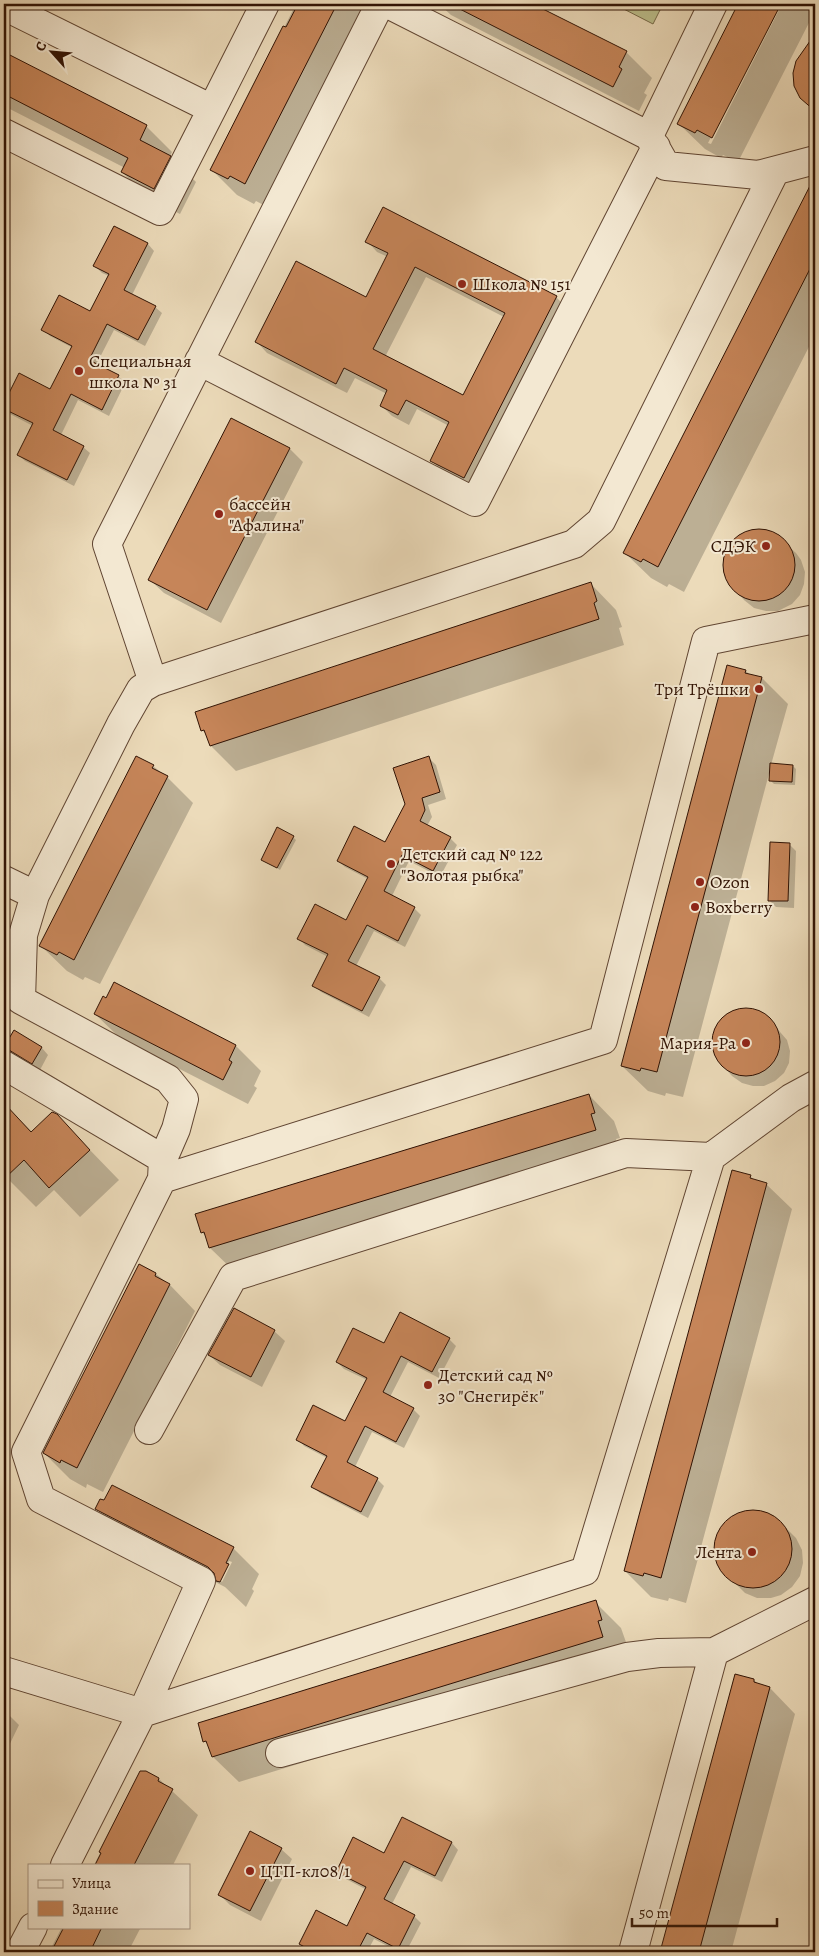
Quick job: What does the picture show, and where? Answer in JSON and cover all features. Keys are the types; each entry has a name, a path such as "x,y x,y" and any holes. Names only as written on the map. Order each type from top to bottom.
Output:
{"lane":[{"path":"4,133 160,211 265,4"},
{"path":"153,682 108,544 380,4"},
{"path":"388,4 653,142 666,166 758,175 815,160"},
{"path":"199,361 475,502 653,142 713,4"},
{"path":"4,6 212,110"},
{"path":"65,1864 142,1713 201,1581 41,1499 26,1452 163,1169 184,1099 168,1079 22,1000 23,935 35,895 141,688 153,682 574,544 601,522 774,171"},
{"path":"4,1066 163,1169 603,1040 706,640 815,619"},
{"path":"4,880 35,895"},
{"path":"4,1671 142,1713 586,1571 711,1156 791,1098 815,1085"},
{"path":"149,1430 233,1277 626,1153 711,1156"},
{"path":"280,1753 626,1657 659,1653 714,1652 815,1601"},
{"path":"633,1952 714,1652"},
{"path":"24,1952 22,1948 32,1928"}],"green space":[{"path":"614,4 663,4 653,24"}],"building":[{"path":"298,4 337,4 245,184 230,176 228,179 210,170 283,26 286,27"},
{"path":"450,4 533,4 627,51 619,67 622,69 613,87"},
{"path":"738,4 781,4 712,138 697,130 695,133 677,124"},
{"path":"815,34 815,111 800,98 794,86 793,73 796,61"},
{"path":"4,52 147,125 140,140 171,156 154,189 121,172 128,158 4,94"},
{"path":"815,176 815,259 658,567 643,559 641,562 623,553"},
{"path":"383,207 557,296 464,478 430,461 449,422 406,400 398,415 380,406 387,390 344,368 336,384 255,342 296,261 366,297 388,253 365,242","holes":["415,267 505,313 463,395 373,349"]},
{"path":"114,226 148,243 124,290 156,306 138,340 107,324 89,360 119,375 102,410 71,394 53,430 84,446 67,480 17,455 33,423 4,409 4,403 19,373 50,389 72,346 41,330 59,295 90,311 109,274 93,266"},
{"name":"бассейн \"Афалина\"","path":"231,418 290,448 207,610 148,580"},
{"path":"759,529 779,535 789,545 795,565 789,585 779,595 759,601 739,595 729,585 723,565 729,545 739,535"},
{"path":"591,582 597,601 594,603 599,619 210,746 204,730 201,731 195,712"},
{"path":"727,665 746,670 745,673 762,677 657,1072 641,1068 640,1071 621,1066"},
{"path":"136,756 154,765 152,768 168,776 74,960 59,952 57,955 39,946"},
{"path":"429,756 440,792 422,798 425,810 420,821 451,837 433,871 402,855 384,891 415,907 398,941 367,925 348,961 380,977 362,1011 312,986 328,954 297,939 315,904 346,920 368,877 337,861 354,826 385,842 405,804 393,768"},
{"path":"770,763 793,765 792,782 769,781"},
{"path":"277,827 294,836 277,868 261,860"},
{"path":"770,842 790,843 788,901 768,901"},
{"path":"114,982 236,1045 229,1060 232,1062 223,1080 94,1014 103,996 106,998"},
{"name":"Мария-Ра","path":"746,1008 759,1011 770,1018 777,1029 780,1042 777,1055 770,1066 759,1073 746,1076 733,1073 722,1066 715,1055 712,1042 715,1029 722,1018 733,1011"},
{"path":"14,1030 42,1047 32,1064 4,1047"},
{"path":"589,1094 595,1113 591,1114 596,1130 209,1248 204,1232 201,1233 195,1214"},
{"path":"4,1103 31,1132 52,1112 57,1114 90,1150 49,1188 24,1160 4,1179"},
{"path":"732,1170 751,1175 750,1178 767,1183 661,1578 644,1573 643,1576 624,1571"},
{"path":"139,1264 156,1273 155,1276 170,1284 77,1468 61,1460 60,1463 43,1453"},
{"path":"234,1308 275,1330 251,1377 208,1355"},
{"path":"400,1312 450,1338 432,1372 401,1356 383,1392 414,1408 396,1442 365,1426 347,1462 378,1478 361,1512 311,1487 327,1456 296,1440 313,1405 345,1421 367,1378 336,1362 353,1328 384,1343"},
{"path":"112,1485 234,1547 226,1563 229,1564 220,1582 216,1581 214,1573 208,1567 95,1509 100,1499 104,1500"},
{"path":"745,1510 761,1510 775,1516 786,1527 792,1541 792,1557 786,1571 775,1582 761,1588 745,1588 731,1582 720,1571 714,1557 714,1541 720,1527 731,1516"},
{"path":"596,1600 602,1620 598,1621 603,1637 212,1757 206,1741 203,1742 198,1723"},
{"path":"735,1674 754,1679 754,1682 770,1687 699,1952 660,1952"},
{"path":"140,1771 146,1771 159,1778 158,1781 173,1789 135,1864 96,1864 101,1853 99,1852"},
{"path":"402,1817 452,1842 435,1876 404,1861 384,1899 415,1915 398,1949 367,1933 357,1952 314,1952 299,1944 316,1910 347,1926 366,1887 336,1872 353,1837 384,1853"},
{"name":"ЦТП-кл08/1","path":"250,1831 282,1848 250,1911 218,1895"},
{"path":"63,1928 102,1928 90,1952 51,1952"}],"place":[{"name":"Школа № 151","path":"462,284"},
{"name":"Специальная школа № 31","path":"79,371"},
{"name":"бассейн \"Афалина\"","path":"219,514"},
{"name":"СДЭК","path":"766,546"},
{"name":"Три Трёшки","path":"759,689"},
{"name":"Детский сад № 122 \"Золотая рыбка\"","path":"391,864"},
{"name":"Ozon","path":"700,882"},
{"name":"Boxberry","path":"695,907"},
{"name":"Мария-Ра","path":"746,1043"},
{"name":"Детский сад № 30 \"Снегирёк\"","path":"428,1385"},
{"name":"Лента","path":"752,1552"},
{"name":"ЦТП-кл08/1","path":"250,1871"}]}
